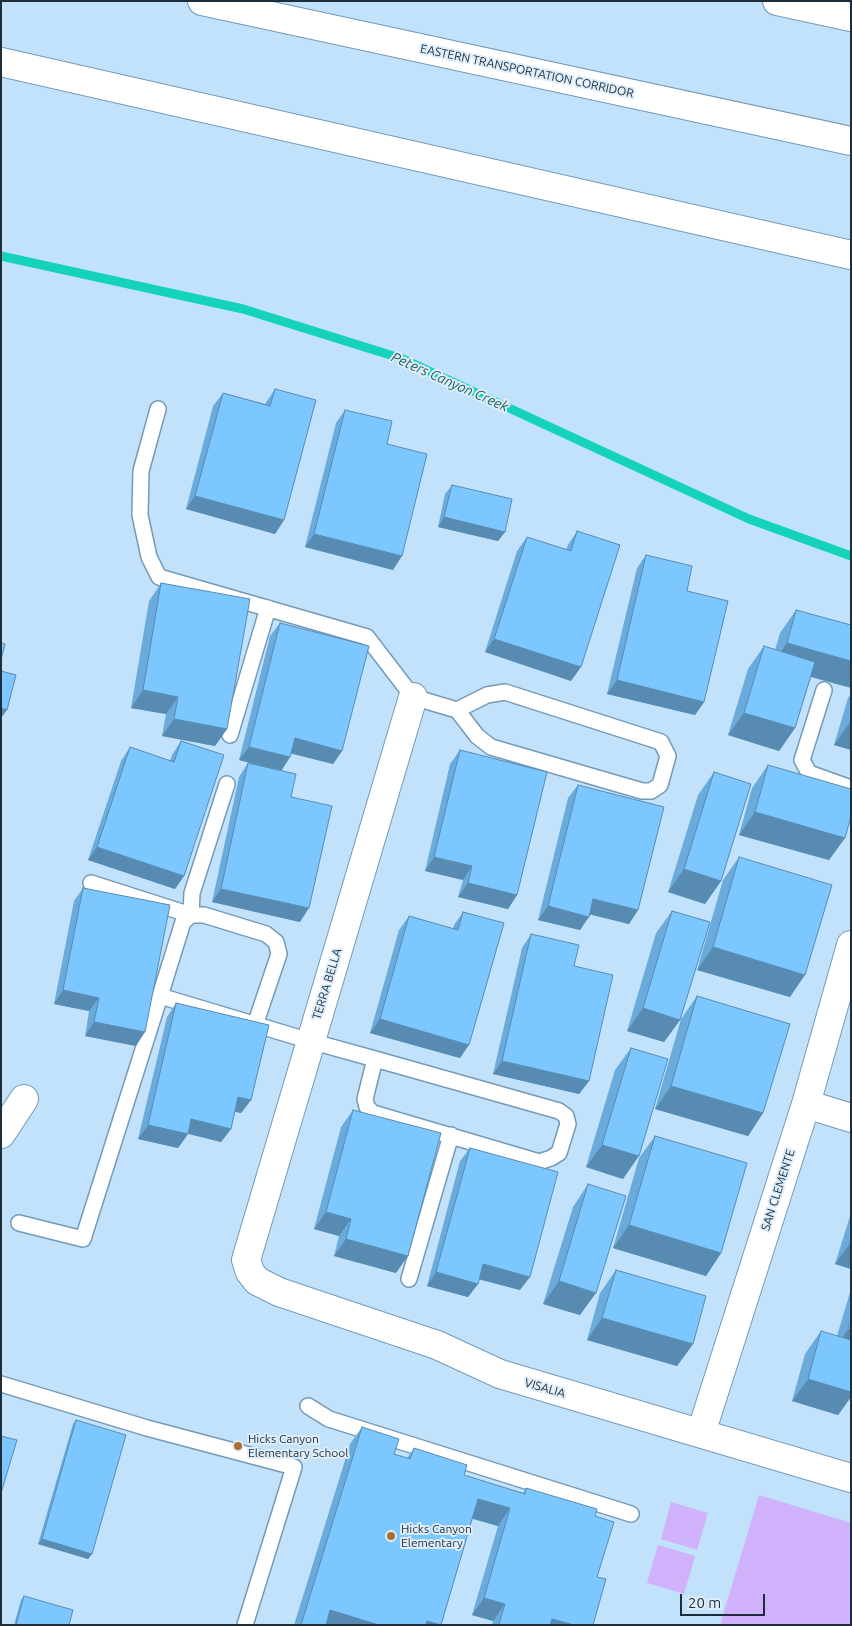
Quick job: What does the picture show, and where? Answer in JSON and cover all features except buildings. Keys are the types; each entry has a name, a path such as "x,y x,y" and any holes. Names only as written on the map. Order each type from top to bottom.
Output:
{"main road":[{"name":"EASTERN TRANSPORTATION CORRIDOR","path":"202,1 851,141"},
{"path":"777,1 851,17"},
{"path":"1,62 851,255"},
{"name":"TERRA BELLA","path":"250,1272 246,1260 413,697"},
{"name":"SAN CLEMENTE","path":"701,1434 806,1104 851,945"},
{"path":"1,1134 24,1099"},
{"path":"806,1104 851,1118"},
{"name":"VISALIA","path":"250,1272 257,1281 279,1292 437,1346 500,1374 851,1478"}],"lane":[{"path":"158,409 141,471 140,515 149,557 159,577 367,637 413,697 457,710 477,736 491,747 642,791 651,791 660,785 668,756 661,742 505,692 486,695 457,710"},
{"path":"230,735 268,608"},
{"path":"824,690 802,760 809,773 851,788"},
{"path":"18,1222 83,1239 183,922 191,915 192,893 227,784"},
{"path":"91,883 191,915 204,915 266,934 276,942 279,954 255,1025"},
{"path":"160,996 310,1041 375,1059 559,1111 566,1116 568,1124 558,1153 540,1162 374,1113 367,1107 365,1100 375,1059"},
{"path":"409,1279 451,1135"},
{"path":"1,1384 147,1428 294,1467 245,1625"},
{"path":"308,1406 329,1419 631,1514"}],"shaded area":[{"path":"759,1495 851,1523 851,1625 720,1625"},
{"path":"671,1502 708,1513 697,1550 661,1539"},
{"path":"658,1545 695,1556 684,1594 647,1583"}],"waterway":[{"name":"Peters Canyon Creek","path":"1,256 243,309 403,359 749,519 851,556"}],"place":[{"name":"Hicks Canyon Elementary School","path":"238,1446"},
{"name":"Hicks Canyon Elementary","path":"391,1536"}]}
